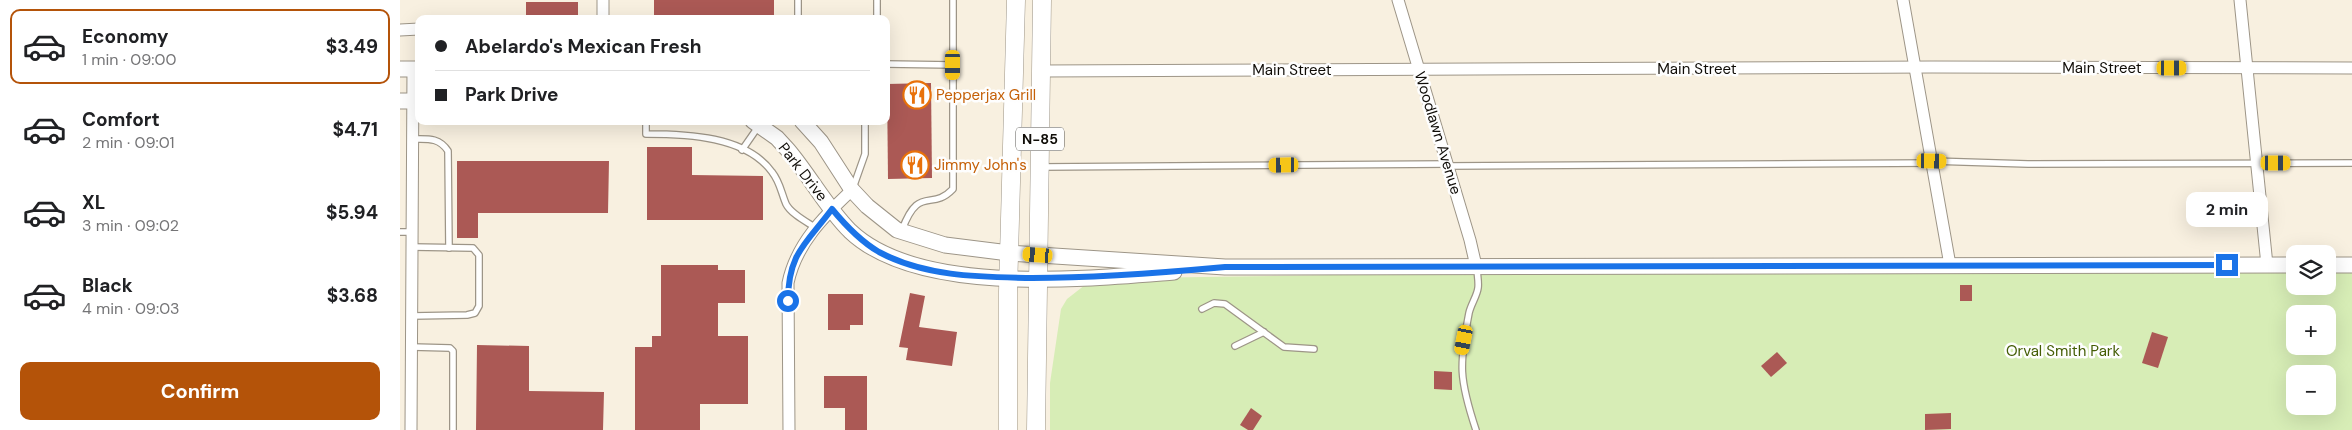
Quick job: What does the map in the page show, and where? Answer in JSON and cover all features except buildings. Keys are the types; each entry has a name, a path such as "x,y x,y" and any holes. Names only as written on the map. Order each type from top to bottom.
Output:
{"main road":[{"name":"N-85","path":"1008,430 1008,278 1016,0"},
{"name":"N-85","path":"1036,430 1042,0"}],"street":[{"path":"603,0 603,15"},
{"name":"Woodlawn Avenue","path":"1398,0 1448,165 1476,266"},
{"path":"1903,0 1950,265"},
{"path":"2240,0 2267,265"},
{"path":"400,30 415,29"},
{"name":"Main Street","path":"1042,71 2352,68"},
{"path":"411,69 411,430"},
{"name":"Park Drive","path":"759,125 777,138 788,150 850,230 865,243 896,260 946,273 1008,278 1127,276 1225,267"},
{"name":"Park Drive","path":"806,125 821,142 852,190 880,218 901,232 951,246 1009,253 1225,267 2286,265"},
{"path":"789,430 788,283 796,256 832,209 852,190"},
{"path":"2336,265 2352,265"}],"lane":[{"path":"798,0 798,15"},
{"path":"876,0 876,15"},
{"path":"901,232 914,205 922,200 940,198 953,189 953,0"},
{"path":"890,64 953,65"},
{"path":"646,125 646,134 690,137 726,143 755,155 772,170 781,185 787,205 816,228"},
{"path":"742,150 755,125"},
{"path":"852,190 865,154 865,125"},
{"path":"412,139 437,140 448,150 448,248"},
{"path":"1040,167 1932,162 2028,164 2352,163"},
{"path":"400,232 412,232"},
{"path":"412,247 474,248 479,255 479,306 475,313 467,315 412,316"},
{"path":"1476,266 1478,288 1470,308 1460,370 1463,392 1476,430"},
{"path":"1202,309 1214,303 1225,304 1284,347 1314,349"},
{"path":"1235,346 1264,332"},
{"path":"412,346 450,348 453,351 452,430"}],"green space":[{"name":"Orval Smith Park","path":"2286,271 2286,295 2336,295 2336,271 2352,271 2352,430 1050,430 1050,383 1061,309 1067,299 1090,281 1136,278 1456,273"}],"place":[{"name":"Pepperjax Grill","path":"917,95"},
{"name":"Jimmy John's","path":"915,165"}],"route":[{"path":"788,301 788,283 796,256 802,245 832,209 850,230 879,252 921,268 973,276 1058,278 1127,276 1225,267 2227,265"}]}
